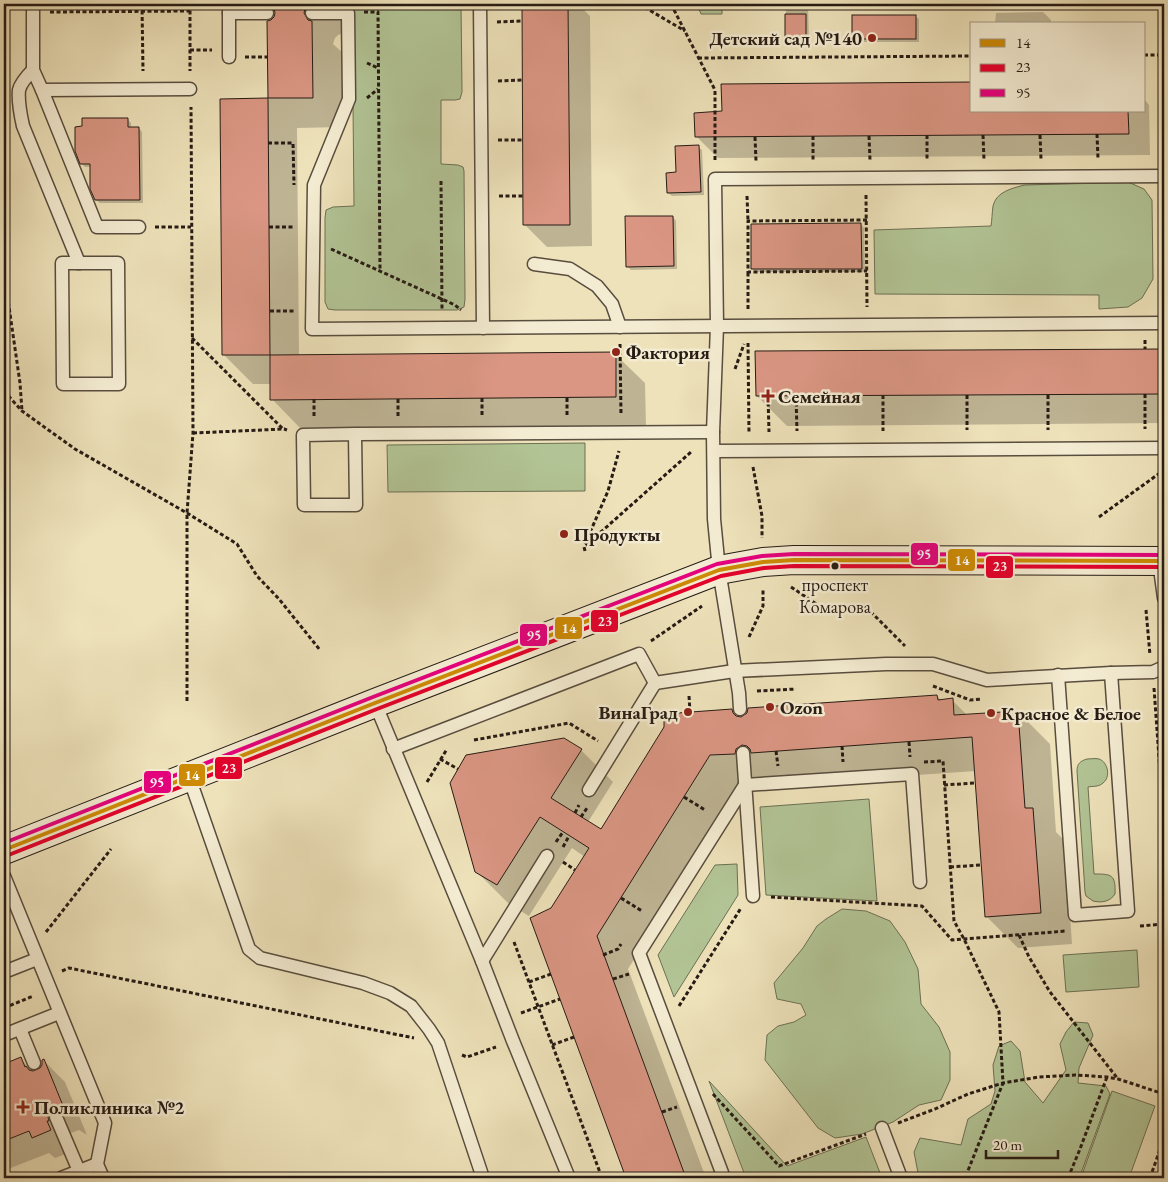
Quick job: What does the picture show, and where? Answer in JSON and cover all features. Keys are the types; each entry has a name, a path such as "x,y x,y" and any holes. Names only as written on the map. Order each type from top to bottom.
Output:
{"main road":[{"path":"4,850 375,703 719,570 762,562 794,560 1161,561"}],"lane":[{"path":"480,4 483,328"},
{"path":"33,8 33,70 97,227 139,227"},
{"path":"312,13 348,8 349,99 314,185 312,328 1164,323"},
{"path":"229,57 229,9 267,13"},
{"path":"33,70 19,89 23,126 79,262"},
{"path":"42,90 190,89"},
{"path":"740,709 719,570 714,519 713,432 717,326 715,179 1164,176"},
{"path":"79,262 118,263 119,384 63,384 62,263 79,262"},
{"path":"534,264 570,269 597,286 612,304 620,327"},
{"path":"355,434 356,505 304,505 303,435 355,434 622,432 713,432"},
{"path":"714,451 1164,448"},
{"path":"1161,561 1164,598"},
{"path":"394,749 639,654 655,683"},
{"path":"589,790 655,683 734,671 877,664 933,664 987,680 1158,669"},
{"path":"1058,676 1075,915 1128,911 1111,673"},
{"path":"375,703 482,961 512,1040 569,1178"},
{"path":"743,753 753,896"},
{"path":"745,785 912,774 920,882"},
{"path":"190,777 249,949 260,958 363,983 390,993 411,1006 438,1044 483,1178"},
{"path":"724,1178 639,954 745,785"},
{"path":"482,961 547,856"},
{"path":"4,876 105,1123 97,1164 103,1178"},
{"path":"4,972 35,953"},
{"path":"4,1036 60,1013"},
{"path":"20,1029 34,1063"},
{"path":"56,1118 79,1171"},
{"path":"882,1128 901,1178"},
{"path":"61,1178 97,1164"}],"path":[{"path":"142,4 143,89"},
{"path":"187,701 187,513 193,433 190,4"},
{"path":"639,4 685,32"},
{"path":"671,4 715,90 715,179"},
{"path":"33,8 190,11"},
{"path":"378,12 380,271"},
{"path":"490,22 522,21"},
{"path":"1146,55 1164,55"},
{"path":"698,58 970,56"},
{"path":"490,81 522,80"},
{"path":"1098,134 1098,159"},
{"path":"926,135 927,160"},
{"path":"984,135 984,160"},
{"path":"1040,135 1041,160"},
{"path":"755,136 756,162"},
{"path":"812,136 813,162"},
{"path":"869,136 870,161"},
{"path":"491,140 523,140"},
{"path":"268,143 293,143"},
{"path":"866,178 868,325"},
{"path":"747,179 749,451 762,516"},
{"path":"440,181 442,328"},
{"path":"492,196 523,196"},
{"path":"748,221 867,220"},
{"path":"139,227 191,227"},
{"path":"269,227 294,227"},
{"path":"313,240 455,305 483,328"},
{"path":"748,272 867,272"},
{"path":"4,283 20,383 22,411"},
{"path":"270,311 295,311"},
{"path":"620,327 618,352 621,443 608,491 584,549 713,432"},
{"path":"192,338 284,429"},
{"path":"4,390 22,411 75,450 187,513 236,544 258,576 320,650"},
{"path":"1145,394 1145,429"},
{"path":"967,395 967,430"},
{"path":"1048,395 1048,430"},
{"path":"768,396 769,432"},
{"path":"796,396 797,432"},
{"path":"882,396 883,431"},
{"path":"482,398 482,423"},
{"path":"567,398 567,422"},
{"path":"314,399 314,424"},
{"path":"398,399 398,424"},
{"path":"193,433 284,429 303,435"},
{"path":"1099,517 1164,470"},
{"path":"786,584 821,607"},
{"path":"639,654 643,646 705,604 724,604"},
{"path":"866,607 924,664"},
{"path":"1146,610 1158,669 1164,827"},
{"path":"928,684 970,700"},
{"path":"738,693 805,688"},
{"path":"681,697 689,696 690,712"},
{"path":"470,740 570,723 614,750"},
{"path":"909,742 910,752"},
{"path":"415,802 446,749 454,746"},
{"path":"842,746 843,757"},
{"path":"776,751 778,761"},
{"path":"440,759 458,769"},
{"path":"918,762 942,761 954,920 999,1012 1003,1083 965,1178"},
{"path":"944,785 975,783"},
{"path":"684,797 705,810"},
{"path":"35,953 112,849"},
{"path":"950,867 981,865"},
{"path":"666,1025 748,896 922,906 952,940 964,939"},
{"path":"621,898 642,911"},
{"path":"1019,935 1029,957 1050,992 1118,1079"},
{"path":"513,939 602,1178"},
{"path":"604,954 618,949"},
{"path":"45,978 69,968 438,1044 467,1057 512,1040"},
{"path":"529,982 551,974"},
{"path":"4,1008 41,993"},
{"path":"504,1020 560,999"},
{"path":"552,1044 574,1036"},
{"path":"707,1087 779,1166 935,1109 968,1094 1003,1083 1039,1077 1075,1075 1106,1077 1164,1094"},
{"path":"1068,1178 1106,1077"},
{"path":"662,1112 677,1107"},
{"path":"1150,1178 1164,1138"}],"green space":[{"path":"39,4 183,4 183,8 39,9"},
{"path":"352,4 461,4 462,92 460,99 441,100 441,164 458,165 463,167 464,171 465,299 464,307 457,310 335,310 328,309 325,302 326,210 333,207 354,206"},
{"path":"697,4 722,4 722,14 701,14"},
{"path":"1128,182 1144,189 1152,200 1153,279 1142,298 1128,307 1099,309 1099,295 875,294 874,230 991,226 995,201 1005,191 1025,185"},
{"path":"585,443 585,491 388,492 387,445"},
{"path":"1087,759 1099,759 1105,763 1108,774 1103,783 1098,786 1088,787 1094,874 1111,876 1115,882 1115,894 1111,899 1102,902 1093,901 1086,896 1085,892 1077,771 1079,763"},
{"path":"869,799 877,901 766,895 760,807"},
{"path":"737,864 738,895 674,997 658,955 715,865"},
{"path":"842,909 866,911 890,921 905,942 918,969 921,1004 939,1027 950,1052 950,1080 941,1100 919,1105 893,1122 862,1134 835,1138 818,1128 765,1060 767,1035 778,1026 794,1022 806,1015 801,1004 777,999 774,983 803,948 817,926"},
{"path":"1137,950 1139,987 1066,992 1063,955"},
{"path":"1074,1022 1088,1023 1093,1035 1079,1068 1078,1083 1106,1086 1110,1094 1081,1173 1094,1178 919,1178 914,1152 920,1138 961,1145 968,1119 991,1104 995,1091 993,1065 999,1046 1011,1041 1020,1051 1025,1082 1043,1103 1066,1070 1060,1044"},
{"path":"709,1081 787,1166 866,1137 882,1178 746,1178"},
{"path":"1112,1091 1155,1106 1129,1178 1101,1178 1083,1172"}],"building":[{"path":"267,4 312,4 305,9 304,13 308,20 312,21 313,98 268,98 267,21 274,17 275,13 274,9"},
{"path":"522,4 568,4 570,225 523,225"},
{"path":"785,14 806,14 806,38 785,39"},
{"path":"852,15 916,15 916,39 852,39"},
{"path":"970,82 970,112 1128,112 1129,134 695,137 694,113 722,111 721,84"},
{"path":"268,98 270,355 222,355 220,99"},
{"path":"82,118 128,118 128,127 139,127 140,200 95,200 90,189 90,164 80,164 75,151 75,127 82,126"},
{"path":"699,145 701,192 667,193 666,173 676,172 675,146"},
{"path":"625,216 673,216 674,266 626,267"},
{"path":"861,223 862,269 751,269 751,224"},
{"path":"1164,349 1164,394 756,396 755,351"},
{"path":"616,352 616,397 270,400 270,355"},
{"path":"937,695 938,700 953,698 954,715 1018,711 1025,808 1033,808 1041,913 985,917 972,737 751,753 747,746 742,745 736,749 735,754 710,755 597,936 686,1178 626,1178 530,918 551,908 589,848 540,817 497,885 475,872 450,783 466,755 564,738 582,749 551,798 601,829 664,727 664,714 732,709 736,716 741,717 747,713 748,708"},
{"name":"Поликлиника №2","path":"21,1057 25,1067 33,1071 40,1068 44,1059 66,1113 64,1114 56,1109 50,1112 49,1121 47,1121 51,1130 32,1138 29,1131 4,1141 4,1064"}],"transit line":[{"name":"95","path":"4,843 717,564 762,556 794,554 1164,555"},
{"name":"14","path":"4,850 375,703 719,570 763,562 794,560 1164,561"},
{"name":"23","path":"6,856 377,709 721,576 764,568 794,566 1164,567"}],"place":[{"name":"Детский сад №140","path":"872,38"},
{"name":"Фактория","path":"616,352"},
{"name":"Семейная","path":"768,396"},
{"name":"Продукты","path":"564,534"},
{"name":"проспект Комарова","path":"835,566"},
{"name":"Ozon","path":"770,707"},
{"name":"ВинаГрад","path":"688,712"},
{"name":"Красное & Белое","path":"991,713"},
{"name":"Поликлиника №2","path":"23,1107"}]}
